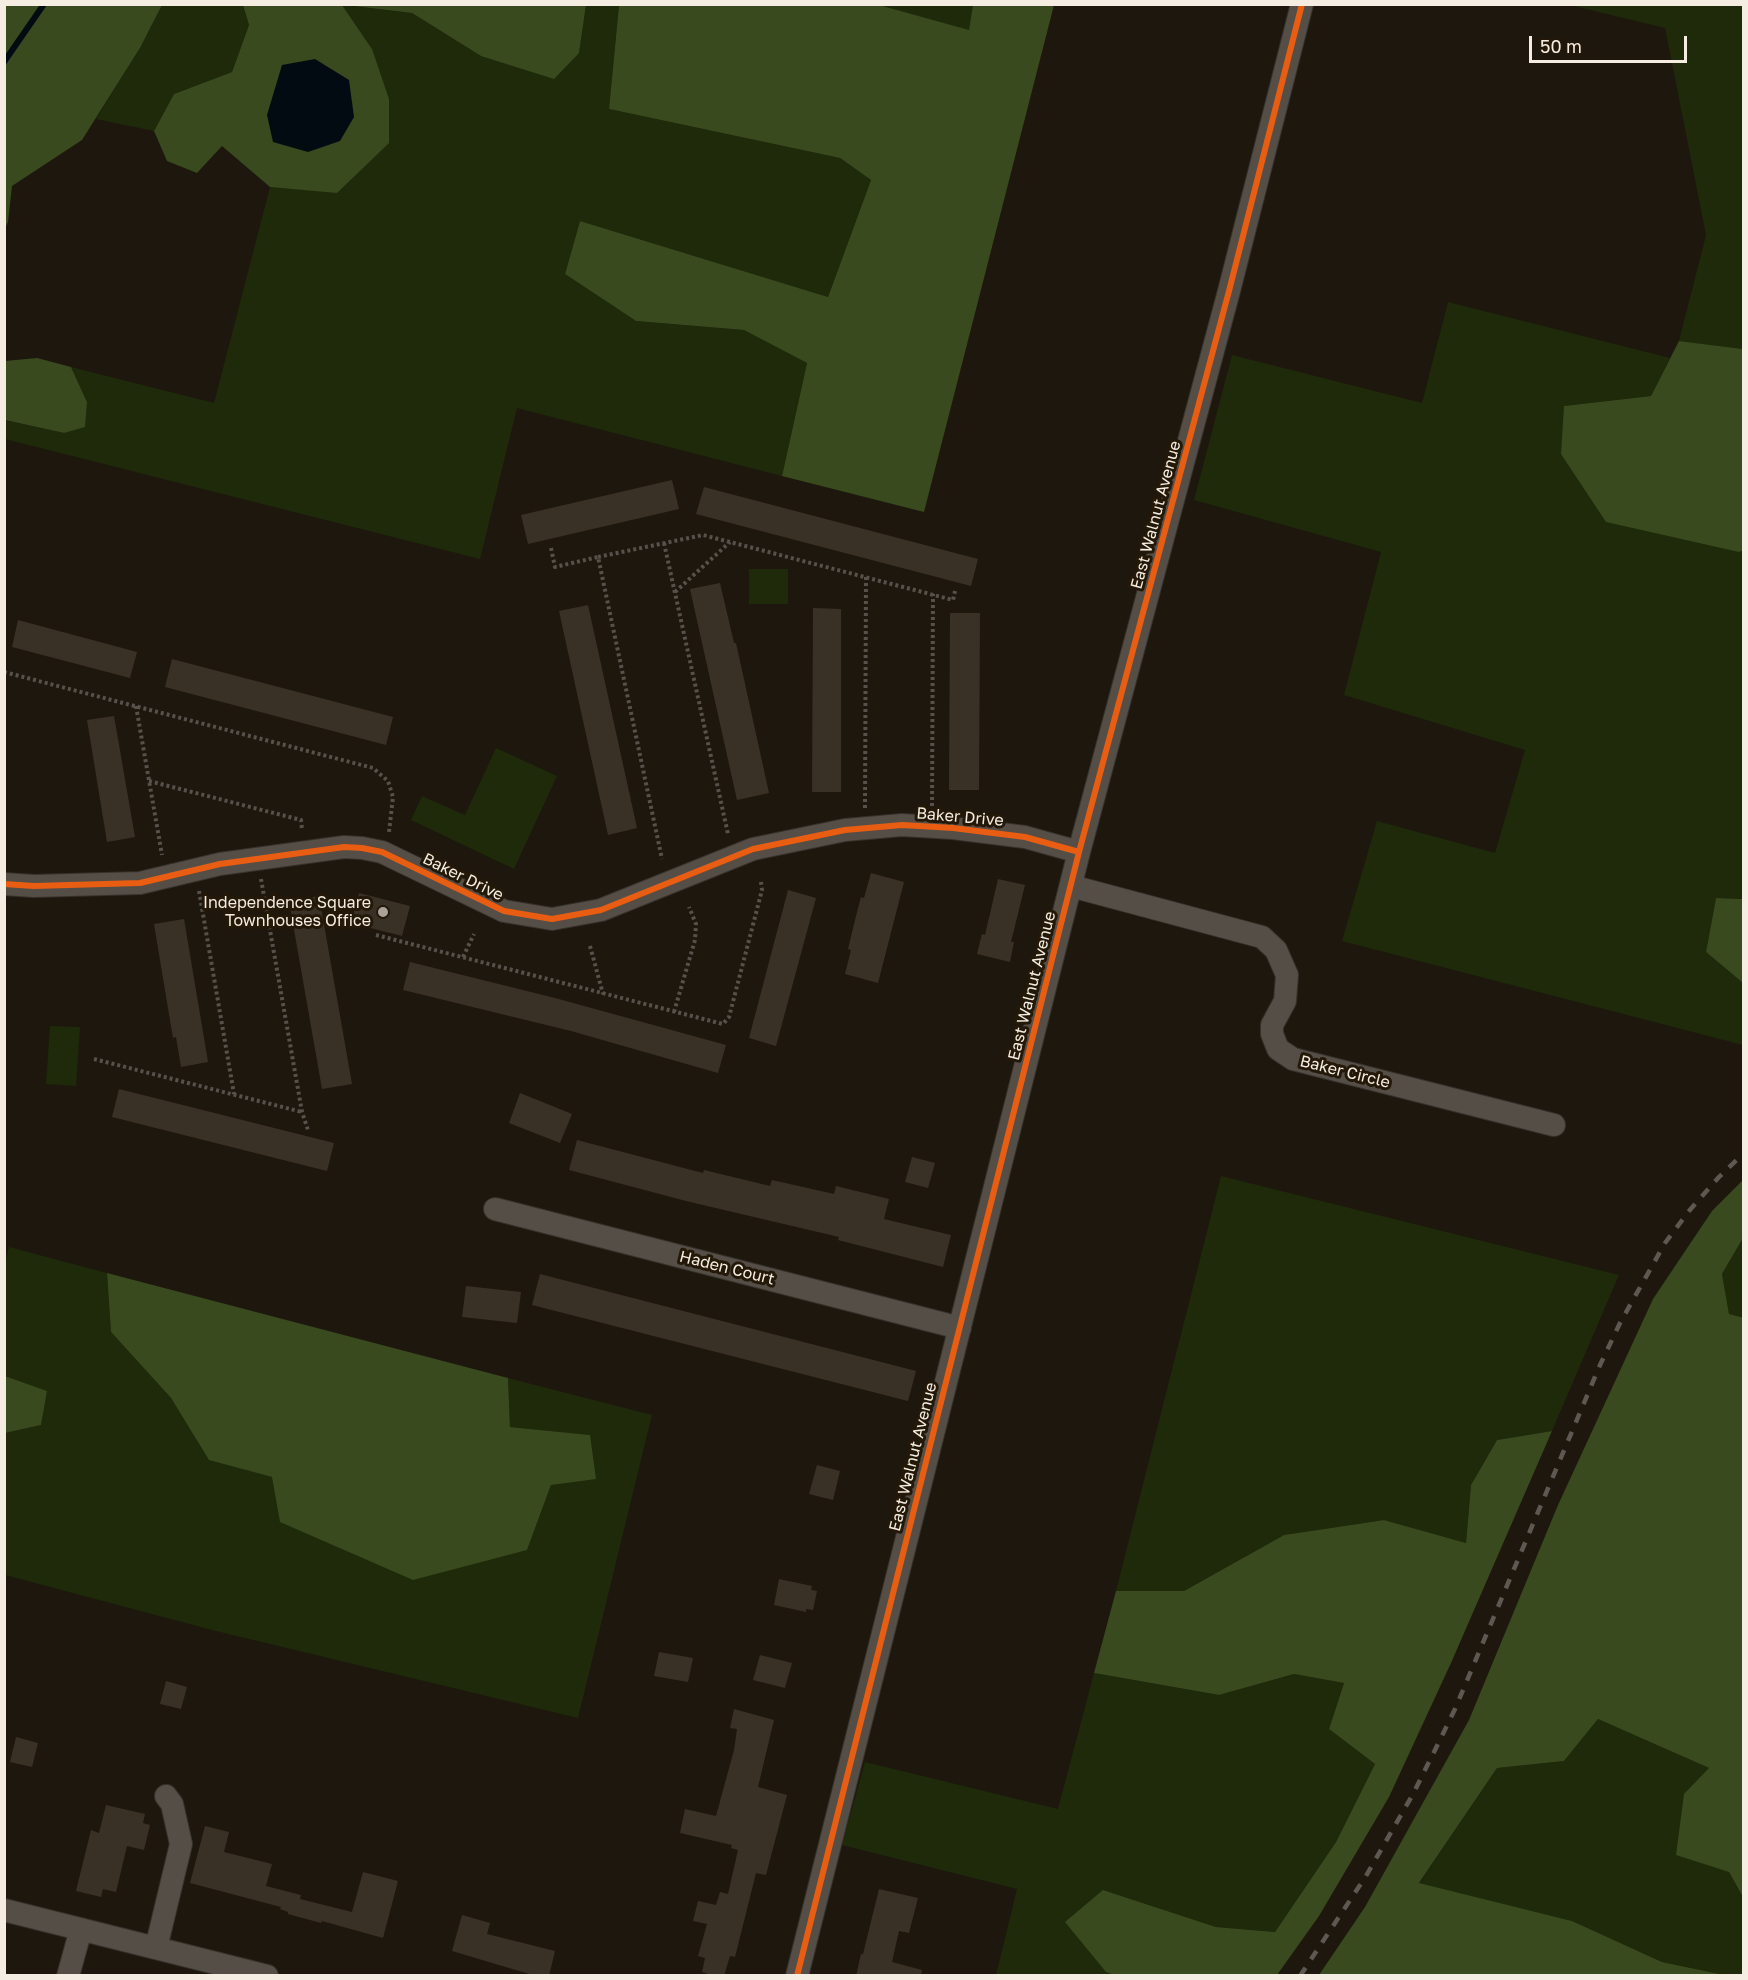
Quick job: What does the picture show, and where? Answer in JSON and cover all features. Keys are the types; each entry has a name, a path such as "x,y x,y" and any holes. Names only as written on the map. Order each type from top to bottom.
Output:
{"street":[{"name":"East Walnut Avenue","path":"797,1976 1079,852 1229,291 1302,4"},
{"name":"Baker Drive","path":"4,884 34,886 140,883 220,864 344,847 362,848 382,852 504,911 552,919 600,910 753,849 845,830 902,825 954,828 1025,837 1079,852"},
{"name":"Baker Circle","path":"1071,886 1262,937 1276,950 1287,975 1285,1001 1272,1025 1272,1034 1278,1049 1293,1059 1554,1125"},
{"name":"Haden Court","path":"495,1209 960,1328"},
{"path":"156,1948 181,1844 172,1803 166,1796"},
{"path":"4,1910 267,1976"},
{"path":"68,1976 81,1929"}],"path":[{"path":"551,548 555,567 700,535 953,600 955,591"},
{"path":"675,593 730,542"},
{"path":"664,543 728,834"},
{"path":"598,558 662,859"},
{"path":"865,815 866,577"},
{"path":"932,808 933,594"},
{"path":"4,672 373,768 388,781 393,797 389,832"},
{"path":"136,706 162,855"},
{"path":"149,781 301,820 302,830"},
{"path":"261,878 302,1112 308,1130"},
{"path":"376,935 718,1024 728,1020 762,890 761,882"},
{"path":"198,889 234,1094"},
{"path":"674,1012 695,940 696,924 689,908"},
{"path":"462,958 474,934"},
{"path":"590,946 603,994"},
{"path":"94,1059 302,1112"}],"green space":[{"path":"5,4 162,5 140,48 82,140 12,186 8,222 5,228"},
{"path":"162,5 243,5 249,25 232,72 174,94 154,131 96,119 140,48"},
{"path":"243,5 342,5 372,49 389,99 389,143 337,193 270,187 222,146 197,173 167,161 154,131 174,94 232,72 249,25"},
{"path":"342,5 412,13 481,56 579,53 586,5 619,5 609,109 840,158 871,180 828,297 580,221 565,274 636,321 744,330 807,363 782,476 517,408 480,559 5,439 4,420 64,433 87,402 71,367 214,403 270,187 337,192 372,49"},
{"path":"345,5 586,5 579,53 554,79 481,56 412,13"},
{"path":"619,5 879,5 969,30 973,5 1054,5 924,512 782,476 807,363 744,330 636,321 565,274 580,221 828,297 871,180 840,158 609,109"},
{"path":"879,5 973,5 970,31"},
{"path":"1570,5 1743,5 1743,349 1679,341 1706,235 1665,28"},
{"path":"1448,302 1670,358 1651,396 1564,406 1739,552 1743,550 1743,899 1716,898 1706,952 1743,983 1743,1045 1342,941 1377,821 1495,853 1525,750 1344,695 1381,552 1194,500 1232,355 1422,403"},
{"path":"1679,341 1743,349 1744,550 1739,552 1606,522 1561,454 1564,406 1651,396"},
{"path":"37,358 71,367 87,402 85,427 64,433 5,420 5,361"},
{"path":"749,569 788,569 788,604 749,604"},
{"path":"496,748 557,776 514,869 411,820 422,796 465,815"},
{"path":"1716,898 1743,899 1743,983 1706,952"},
{"path":"50,1026 80,1027 76,1086 46,1084"},
{"path":"1221,1176 1619,1275 1552,1431 1497,1440 1471,1485 1466,1543 1384,1520 1284,1535 1184,1591 1116,1591"},
{"path":"1743,1180 1743,1238 1722,1274 1729,1314 1744,1318 1743,1897 1729,1872 1676,1855 1684,1794 1709,1768 1598,1719 1564,1761 1497,1768 1419,1883 1572,1921 1662,1962 1724,1975 1319,1975 1365,1907 1469,1720 1558,1505 1653,1299 1712,1211"},
{"path":"1743,1238 1743,1318 1729,1315 1722,1274"},
{"path":"9,1247 107,1273 111,1332 171,1398 209,1459 527,1550 551,1485 589,1435 510,1427 508,1378 652,1415 578,1718 216,1631 5,1575 5,1433 41,1425 46,1391 5,1376 4,1267"},
{"path":"107,1273 508,1378 510,1427 590,1435 596,1479 551,1485 527,1550 413,1580 280,1522 272,1477 209,1460 171,1398 111,1332"},
{"path":"5,1376 47,1391 41,1425 5,1433"},
{"path":"1552,1431 1451,1663 1389,1797 1319,1916 1277,1975 1118,1976 1106,1972 1065,1922 1103,1890 1216,1927 1275,1932 1336,1842 1375,1764 1329,1729 1344,1683 1294,1674 1219,1695 1094,1673 1116,1591 1184,1591 1284,1535 1384,1520 1466,1543 1471,1485 1497,1440"},
{"path":"1094,1673 1219,1695 1294,1674 1344,1683 1329,1729 1375,1764 1336,1842 1275,1932 1216,1927 1103,1890 1106,1972 1118,1975 996,1975 1017,1889 842,1845 865,1762 1058,1809"},
{"path":"1598,1719 1709,1768 1729,1872 1743,1897 1743,1975 1724,1975 1662,1962 1572,1921 1419,1884 1497,1768 1564,1761"}],"shaded area":[{"path":"315,59 349,80 354,117 340,141 308,152 273,142 267,115 282,65"}],"building":[{"path":"672,480 679,509 528,544 521,515"},
{"path":"704,487 978,559 971,586 696,514"},
{"path":"720,583 734,643 736,643 769,793 737,800 690,589"},
{"path":"588,605 637,828 608,835 559,611"},
{"path":"813,608 841,609 841,792 812,792"},
{"path":"950,613 980,613 979,790 949,790"},
{"path":"18,620 137,652 130,678 12,647"},
{"path":"172,659 393,717 386,745 165,687"},
{"path":"114,716 135,837 107,842 87,720"},
{"path":"871,873 904,882 878,983 845,974 856,916"},
{"path":"998,879 1025,885 1011,942 1014,942 1010,962 977,954 982,934 985,935"},
{"path":"788,890 816,898 776,1046 749,1038"},
{"path":"359,893 410,906 402,936 351,923"},
{"path":"319,896 352,1084 322,1089 289,901"},
{"path":"184,919 208,1062 181,1067 176,1037 173,1038 154,924"},
{"path":"410,962 555,998 726,1045 718,1073 571,1031 403,990"},
{"path":"119,1089 334,1143 327,1171 112,1117"},
{"path":"520,1093 572,1114 560,1143 509,1123"},
{"path":"577,1140 703,1173 704,1170 770,1186 772,1180 834,1194 836,1186 889,1199 884,1219 951,1235 943,1267 838,1240 839,1237 686,1201 569,1170"},
{"path":"912,1157 935,1163 928,1188 905,1182"},
{"path":"540,1274 916,1371 908,1401 532,1305"},
{"path":"466,1286 521,1292 517,1323 462,1317"},
{"path":"817,1465 840,1471 833,1500 809,1494"},
{"path":"779,1579 812,1586 811,1590 817,1591 813,1610 806,1609 806,1612 774,1605"},
{"path":"659,1652 693,1658 688,1682 654,1676"},
{"path":"760,1655 792,1663 785,1688 753,1680"},
{"path":"166,1681 187,1687 181,1709 160,1704"},
{"path":"734,1709 774,1720 758,1787 787,1795 766,1875 756,1873 735,1957 730,1956 724,1976 714,1976 702,1972 705,1958 698,1956 707,1924 693,1921 698,1901 716,1905 720,1892 728,1894 738,1850 731,1848 732,1845 680,1833 685,1809 716,1816 734,1750 737,1729 730,1728"},
{"path":"16,1737 38,1743 32,1767 10,1762"},
{"path":"106,1805 145,1814 143,1823 150,1825 144,1850 127,1846 116,1892 103,1889 101,1897 76,1891 91,1830 99,1833"},
{"path":"205,1826 229,1832 224,1852 272,1864 266,1886 301,1895 300,1899 352,1912 363,1872 398,1881 383,1938 288,1914 280,1909 281,1907 190,1883"},
{"path":"879,1889 918,1898 909,1933 899,1931 892,1962 922,1970 921,1976 856,1976"},
{"path":"462,1915 490,1923 487,1934 555,1951 549,1976 536,1976 452,1951"}],"waterway":[{"path":"4,62 44,4"}],"railway":[{"path":"1300,1976 1366,1876 1413,1794 1435,1750 1455,1709 1600,1365 1620,1323 1665,1243 1689,1211 1744,1153"}],"cycle path":[{"path":"797,1976 1079,852 1229,291 1302,4"},
{"path":"4,884 34,886 140,883 220,864 344,847 362,848 382,852 504,911 552,919 601,910 753,849 845,830 902,825 953,828 1025,837 1079,852"}],"place":[{"name":"Independence Square Townhouses Office","path":"383,912"}]}
